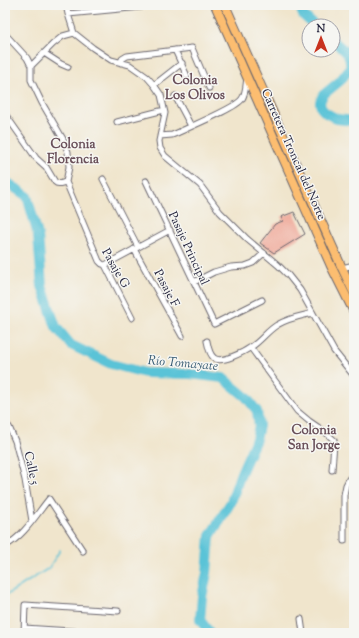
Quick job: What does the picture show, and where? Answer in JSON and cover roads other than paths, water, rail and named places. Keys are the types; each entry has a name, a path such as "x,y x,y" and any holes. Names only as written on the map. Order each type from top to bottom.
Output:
{"main road":[{"name":"Carretera Troncal del Norte","path":"215,5 328,259 354,312"},
{"name":"Carretera Troncal del Norte","path":"226,5 354,293"}],"street":[{"path":"66,5 74,33 111,60 130,66 147,77 154,84 161,95 165,113 159,141 160,148 165,156 200,185 220,212 247,239 288,275 300,290 334,351 354,376"},
{"path":"68,14 141,8"},
{"path":"31,66 63,36 74,33"},
{"path":"5,34 27,58 31,66 31,80 42,103 63,139 68,152 69,167 66,182 59,184 54,182 46,166 36,158 5,114"},
{"path":"121,63 122,59 127,56 192,48 209,88"},
{"path":"175,50 187,76"},
{"path":"44,53 68,67"},
{"path":"154,84 182,63"},
{"path":"160,136 172,135 238,103 244,94 247,77"},
{"path":"176,96 191,126"},
{"path":"117,122 164,110"},
{"name":"Pasaje F","path":"103,179 136,248 182,336"},
{"name":"Pasaje Principal","path":"146,181 214,324 262,300"},
{"name":"Pasaje G","path":"66,182 99,261 105,265 132,318"},
{"path":"105,265 170,230"},
{"path":"194,282 214,272 231,267 246,266 253,263 264,253"},
{"path":"342,268 354,265"},
{"path":"207,341 210,353 213,357 218,360 229,358 251,348 277,325 289,319 312,312"},
{"path":"251,348 297,411 334,440 332,470"},
{"name":"Calle 5","path":"5,423 9,427 15,441 25,480 32,521"},
{"path":"344,541 344,495 349,478 354,474"},
{"path":"5,546 22,533 49,499 83,551"},
{"path":"102,633 24,631 24,605 118,611"},
{"path":"301,618 303,633"}],"waterway":[{"path":"299,5 303,15 306,18"},
{"path":"341,47 350,59 350,68 340,81 323,95 320,102 321,108 326,113 337,119 354,121"},
{"name":"Río Tomayate","path":"5,181 27,196 38,235 42,286 56,327 71,345 111,364 145,373 190,374 223,378 246,397 257,411 259,426 256,439 241,473 231,502 210,536 207,573 202,597 200,620 210,633"},
{"path":"5,596 49,568 60,550"}],"district":[{"name":"Colonia Los Olivos","path":"195,86"},
{"name":"Colonia Florencia","path":"73,150"},
{"name":"Colonia San Jorge","path":"314,436"}]}
